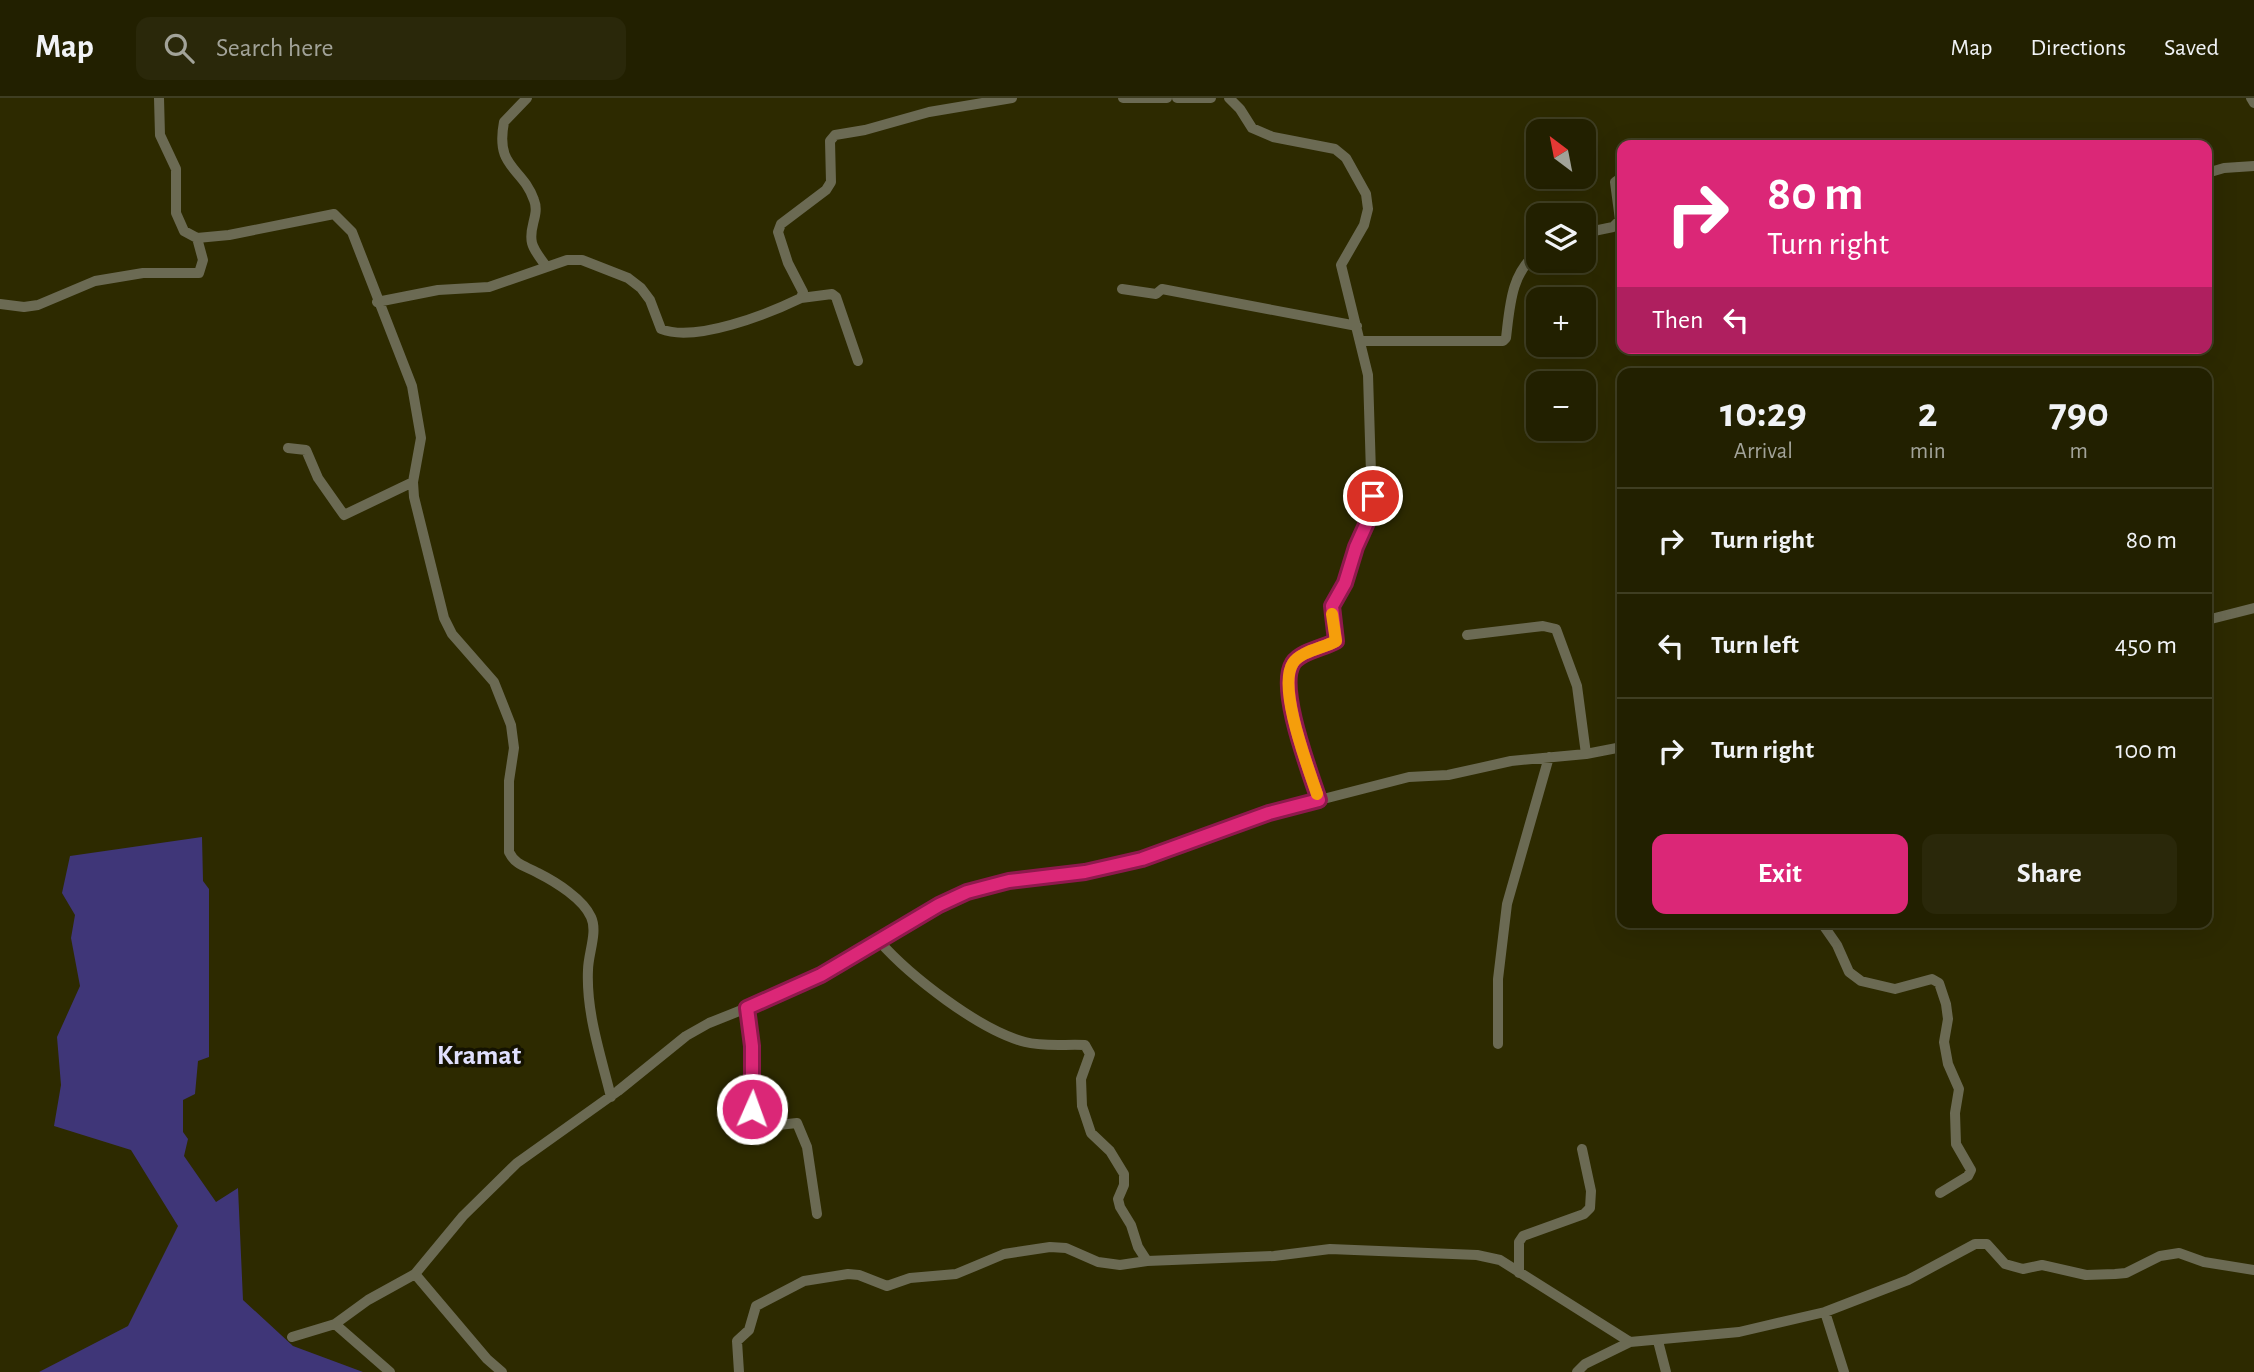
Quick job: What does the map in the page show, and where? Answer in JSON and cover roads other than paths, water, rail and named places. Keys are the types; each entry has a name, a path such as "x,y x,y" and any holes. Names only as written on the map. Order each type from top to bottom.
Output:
{"street":[{"path":"159,98 160,135 176,169 176,213 184,231 197,238 229,235 334,214 352,233 412,386 421,439 413,482 422,538 447,627 494,682 511,725 514,748 509,781 509,852 513,861 560,886 593,919 588,971 593,1022 611,1097"},
{"path":"527,98 504,122 503,149 510,167 534,198 537,213 531,241 546,266"},
{"path":"801,298 803,292 788,263 778,232 781,224 826,190 831,182 830,141 835,135 865,130 975,101 1012,98"},
{"path":"1123,98 1167,98"},
{"path":"1177,98 1212,98"},
{"path":"1229,98 1252,128 1273,137 1335,149 1346,158 1366,194 1368,209 1364,225 1341,265 1368,375 1373,496 1370,516 1356,547 1345,583 1332,606 1336,641 1302,655 1294,662 1289,680 1291,713 1319,800"},
{"path":"2251,98 2254,103"},
{"path":"2212,172 2254,166"},
{"path":"1596,231 1614,227 1617,223"},
{"path":"0,304 24,307 38,305 95,281 143,273 200,273 203,260 197,238"},
{"path":"377,302 438,290 489,287 566,260 582,260 628,278 641,288 650,300 662,329 673,334 763,316 801,298 832,294 836,297 858,361"},
{"path":"1361,341 1503,341 1506,338 1517,276 1526,261"},
{"path":"1122,289 1156,294 1163,289 1357,326"},
{"path":"288,448 299,447 308,452 318,478 344,515 413,482"},
{"path":"2212,619 2254,608"},
{"path":"1467,635 1543,626 1556,629 1577,686 1586,754"},
{"path":"292,1337 335,1324 368,1300 415,1274 463,1216 502,1175 611,1097 686,1036 709,1023 821,975 939,905 967,892 1009,881 1085,872 1142,859 1269,813 1409,777 1448,775 1511,761 1586,754 1617,748"},
{"path":"1498,1044 1499,979 1507,904 1549,757"},
{"path":"1825,928 1837,945 1849,972 1861,981 1895,989 1932,979 1939,983 1947,1011 1944,1042 1948,1064 1959,1090 1955,1113 1956,1144 1971,1170 1968,1176 1940,1193"},
{"path":"879,941 896,960 927,985 975,1018 1008,1035 1026,1043 1085,1045 1088,1048 1090,1054 1080,1079 1082,1106 1091,1133 1110,1151 1124,1174 1124,1185 1118,1199 1120,1207 1147,1261"},
{"path":"747,1008 752,1046 752,1116 760,1127 797,1124 807,1147 817,1214"},
{"path":"1519,1273 1519,1242 1522,1236 1584,1214 1590,1208 1591,1191 1582,1149"},
{"path":"1577,1372 1586,1364 1630,1342 1739,1332 1825,1312 1908,1280 1975,1244 1987,1244 2005,1264 2022,1269 2049,1265 2086,1275 2126,1273 2160,1256 2179,1253 2204,1262 2254,1270"},
{"path":"739,1372 737,1340 749,1331 757,1306 804,1281 859,1275 887,1286 910,1278 956,1275 1004,1254 1050,1247 1066,1248 1098,1262 1119,1265 1147,1261 1274,1256 1330,1249 1477,1255 1500,1260 1630,1342"},
{"path":"415,1274 487,1359 502,1372"},
{"path":"1825,1312 1844,1372"},
{"path":"335,1324 390,1372"},
{"path":"1658,1341 1666,1372"}],"district":[{"name":"Kramat","path":"479,1056"}]}
